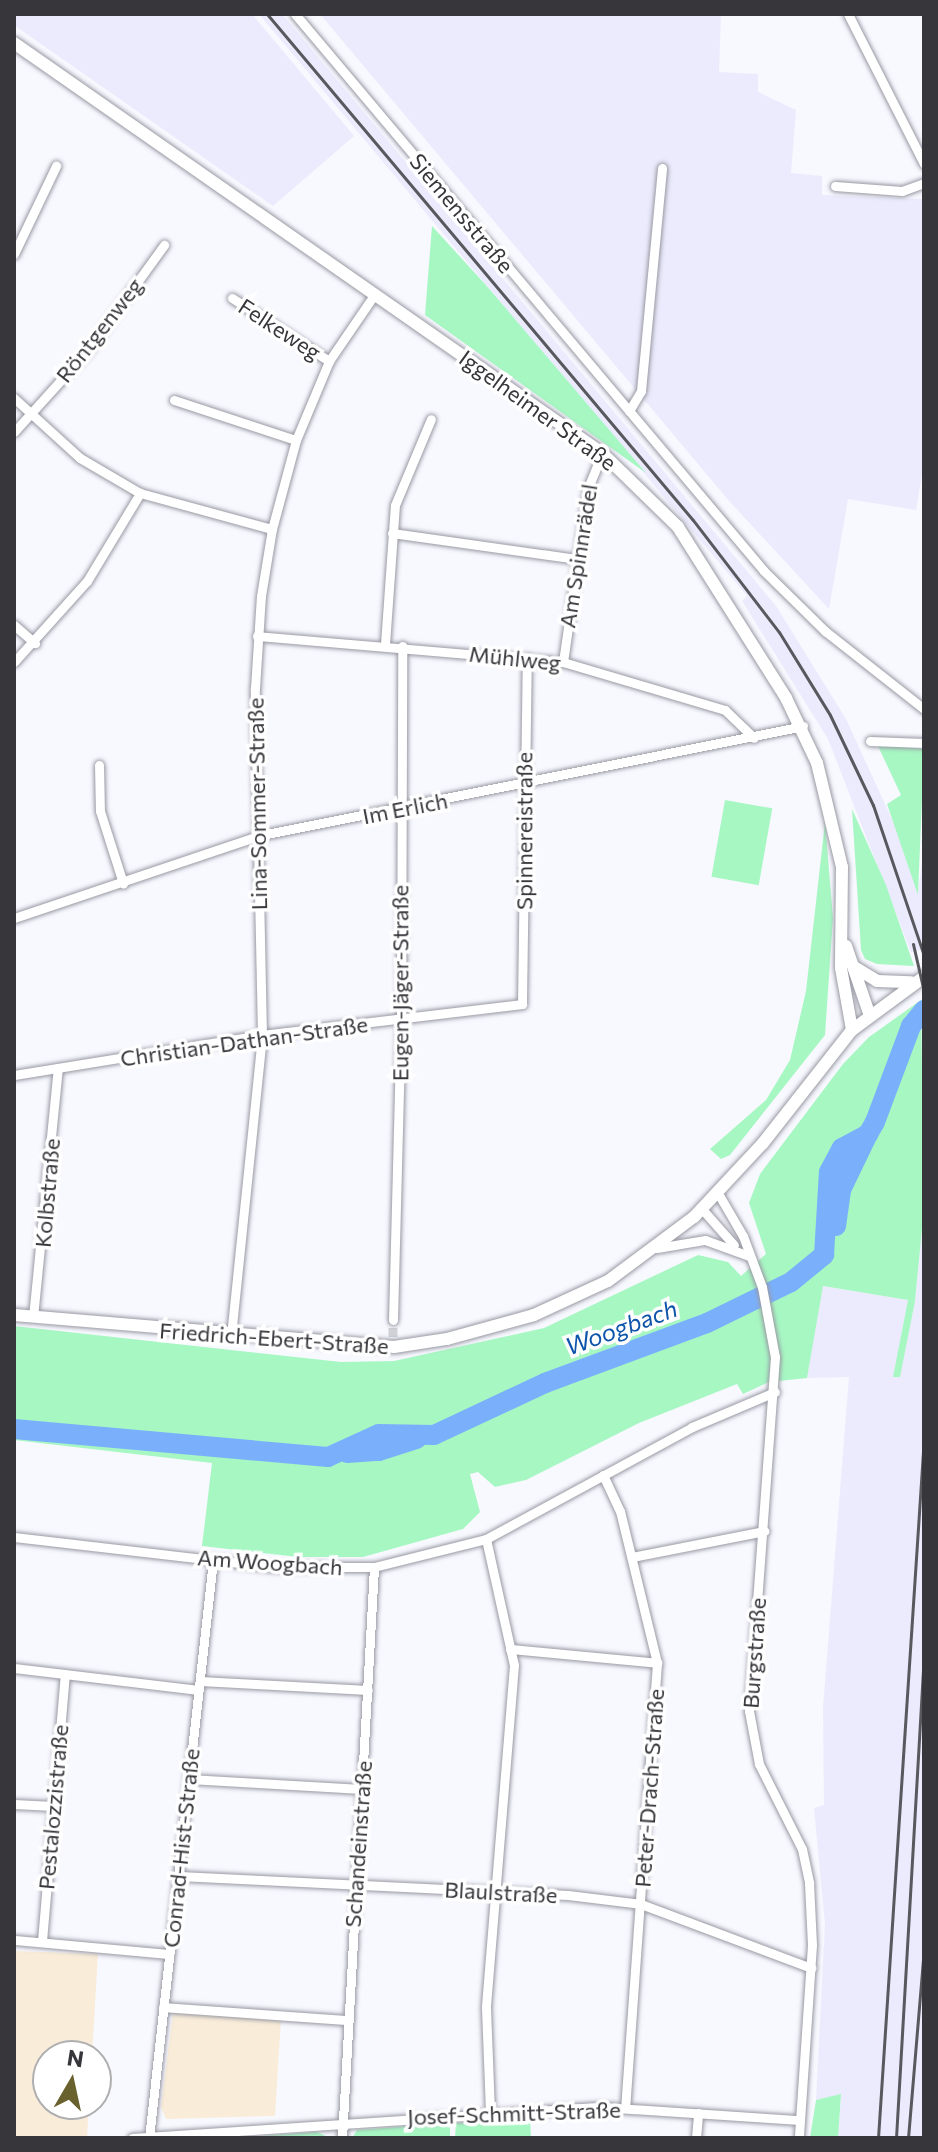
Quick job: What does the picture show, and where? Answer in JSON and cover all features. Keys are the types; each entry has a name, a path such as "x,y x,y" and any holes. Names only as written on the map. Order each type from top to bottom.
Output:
{"main road":[{"name":"Iggelheimer Straße","path":"14,43 602,453 678,527 803,726 838,841 845,943 841,968 852,1030"},
{"name":"Iggelheimer Straße","path":"845,943 869,1013"},
{"path":"854,967 877,981 919,979"},
{"name":"Friedrich-Ebert-Straße","path":"14,1315 231,1336 394,1342 534,1315 608,1281 655,1248 719,1195 852,1030 869,1013 919,979"}],"street":[{"name":"Siemensstraße","path":"295,14 794,602 924,709"},
{"path":"848,14 924,164"},
{"path":"14,254 56,166"},
{"path":"629,411 641,391 662,168"},
{"path":"835,186 902,191 924,183"},
{"name":"Röntgenweg","path":"14,432 88,350 164,245"},
{"name":"Lina-Sommer-Straße","path":"231,1336 262,1035 257,836 257,636 272,529 296,440 329,361 374,295"},
{"name":"Felkeweg","path":"232,298 329,361"},
{"path":"14,398 80,458 140,493 272,529"},
{"path":"174,400 296,440"},
{"path":"385,644 392,533 403,477 431,419"},
{"name":"Am Spinnrädel","path":"563,662 591,472 602,453"},
{"path":"14,662 35,643 87,581 140,493"},
{"path":"392,533 576,559"},
{"path":"14,625 35,643"},
{"name":"Mühlweg","path":"257,636 385,644 563,662 725,710 754,738"},
{"name":"Eugen-Jäger-Straße","path":"393,1320 401,1020 402,646"},
{"name":"Spinnereistraße","path":"522,1004 522,786 527,658"},
{"name":"Im Erlich","path":"14,918 257,836 522,786 803,726"},
{"path":"870,741 924,743"},
{"path":"99,765 100,811 123,883"},
{"name":"Christian-Dathan-Straße","path":"14,1075 262,1035 522,1004"},
{"name":"Kolbstraße","path":"33,1317 58,1068"},
{"name":"Burgstraße","path":"719,1195 751,1260 768,1308 775,1392 751,1668 751,1736 806,1864 811,1968 799,2138"},
{"path":"702,1209 737,1249 751,1260"},
{"path":"655,1248 705,1240 737,1249"},
{"name":"Am Woogbach","path":"14,1537 296,1569 374,1567 486,1539 692,1427 775,1392"},
{"name":"Peter-Drach-Straße","path":"603,1475 632,1557 657,1663 625,2108"},
{"path":"632,1557 764,1531"},
{"path":"486,1539 514,1665 486,2008 490,2112"},
{"name":"Conrad-Hist-Straße","path":"149,2136 213,1560"},
{"name":"Schandeinstraße","path":"342,2138 345,2020 374,1567"},
{"path":"510,1649 657,1663"},
{"path":"14,1668 200,1685 368,1690"},
{"name":"Pestalozzistraße","path":"42,1941 65,1674"},
{"path":"189,1779 362,1789"},
{"path":"14,1804 53,1806"},
{"name":"Blaulstraße","path":"179,1876 497,1892 641,1904 811,1968"},
{"path":"14,1940 169,1954"},
{"path":"163,2007 345,2020"},
{"name":"Josef-Schmitt-Straße","path":"132,2138 490,2112 625,2108 800,2120"},
{"path":"696,2138 698,2113"}],"shaded area":[{"path":"14,14 252,14 354,136 273,206 14,25"},
{"path":"259,14 282,14 776,606 846,719 907,852 918,892 924,847 924,949 911,952 828,739 742,601 747,596"},
{"path":"320,14 721,14 719,72 758,74 758,92 796,110 791,173 822,176 822,195 924,199 924,462 916,510 848,499 829,609 730,502"},
{"path":"924,1208 924,2138 838,2138 841,2095 816,2100 825,1924 814,1808 824,1805 823,1708 849,1377 807,1378 822,1286 908,1300 894,1376 915,1301"},
{"path":"14,1951 98,1954 93,2040 32,2040 32,2120 88,2120 87,2138 14,2138"},
{"path":"173,2013 281,2019 275,2116 166,2119 161,2107"}],"green space":[{"path":"432,226 485,284 646,473 425,315"},
{"path":"877,744 924,749 918,895 887,804 901,795"},
{"path":"725,800 772,808 759,885 711,877"},
{"path":"852,809 886,885 914,966 877,964 865,959 861,950"},
{"path":"825,822 833,918 825,1035 730,1155 721,1159 710,1149 766,1100 790,1060 806,991"},
{"path":"921,1000 924,1208 915,1301 900,1377 893,1377 908,1300 823,1286 807,1378 769,1382 743,1394 737,1384 639,1423 526,1480 495,1487 478,1472 470,1474 480,1512 463,1529 363,1557 298,1557 202,1546 212,1463 14,1440 14,1326 341,1362 394,1361 544,1328 698,1255 728,1262 741,1276 766,1254 749,1203 760,1174 843,1064 869,1037"},
{"path":"841,2094 838,2138 810,2138 816,2100"},
{"path":"530,2119 531,2138 455,2138 456,2123"},
{"path":"450,2123 450,2138 352,2138 357,2130"},
{"path":"317,2132 330,2138 232,2138"}],"waterway":[{"name":"Woogbach","path":"14,1429 328,1457 379,1434 434,1435 545,1383 707,1323 791,1282 824,1255 829,1172 842,1148 868,1134 911,1026 924,1010"},
{"name":"Woogbach","path":"836,1226 841,1190 868,1134"},
{"name":"Woogbach","path":"347,1453 379,1451 417,1439"}],"tunnel":[{"path":"393,1320 393,1337"}],"railway":[{"path":"267,14 693,520 779,632 830,715 873,805 924,956"},
{"path":"913,944 924,992"},
{"path":"878,2138 924,1436"},
{"path":"896,2138 924,1657"},
{"path":"908,2138 924,1947"}]}
